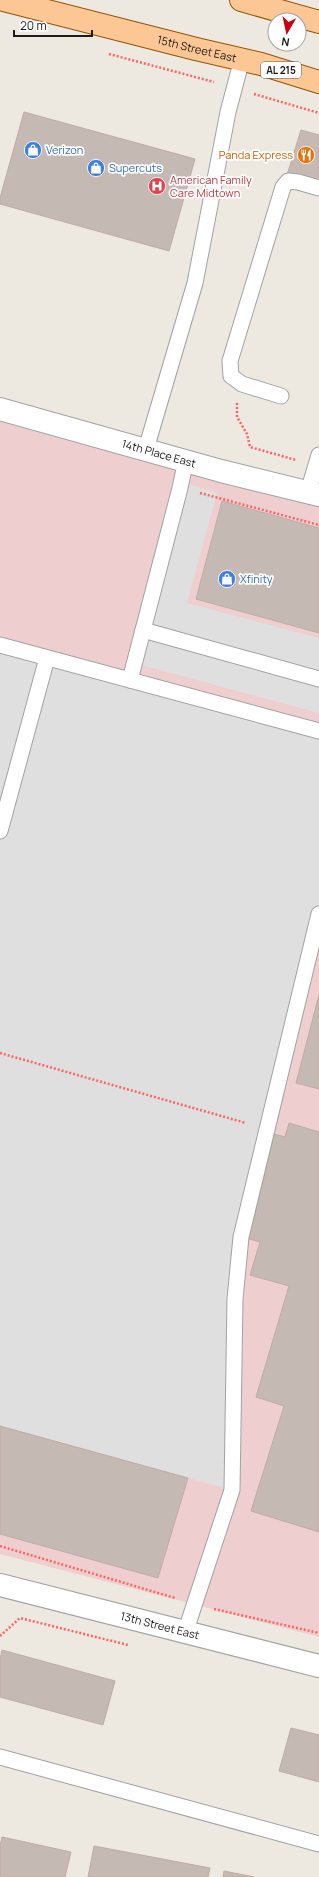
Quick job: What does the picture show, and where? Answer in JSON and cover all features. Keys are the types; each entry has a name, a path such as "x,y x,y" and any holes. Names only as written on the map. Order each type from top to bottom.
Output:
{"main road":[{"name":"15th Street East","path":"4,0 196,49 242,59 319,82"},
{"path":"241,0 290,7 319,22"}],"street":[{"name":"14th Place East","path":"0,409 313,493"},
{"name":"13th Street East","path":"0,1585 319,1666"}],"lane":[{"path":"146,449 195,283 234,88 242,59"},
{"path":"281,396 242,384 231,376 230,361 283,187 288,181 298,182 319,188"},
{"path":"130,680 186,460"},
{"path":"313,493 317,460"},
{"path":"143,630 319,679"},
{"path":"0,645 319,731"},
{"path":"0,831 47,658"},
{"path":"186,1633 232,1490 235,1299 241,1237 319,914"},
{"path":"0,1758 319,1844"}],"path":[{"path":"107,54 234,88 319,113"},
{"path":"242,384 237,400 237,417 247,434 250,447 317,460"},
{"path":"180,488 319,525"},
{"path":"0,1053 246,1123"},
{"path":"0,1546 162,1594"},
{"path":"227,1612 319,1633"},
{"path":"0,1636 20,1618 135,1647"}],"shaded area":[{"path":"0,407 319,495 319,1637 0,1554"},
{"path":"182,482 217,493 187,603 319,638 319,713 134,663"},
{"path":"3,646 319,731 319,914 236,1261 232,1490 0,1426 0,659"}],"building":[{"path":"24,112 195,159 169,251 0,204 0,198"},
{"name":"Panda Express","path":"301,130 319,135 319,185 287,175"},
{"path":"222,501 319,528 319,633 196,599"},
{"path":"319,995 319,1089 296,1083"},
{"path":"289,1123 319,1132 319,1532 251,1511 284,1406 256,1397 289,1286 250,1275 260,1242 243,1237 274,1134 285,1137"},
{"path":"0,1426 188,1478 158,1578 0,1534"},
{"path":"2,1650 115,1681 103,1725 0,1697 0,1659"},
{"path":"291,1728 319,1735 319,1782 279,1771"},
{"path":"2,1837 71,1852 65,1877 0,1877 0,1846"},
{"path":"94,1846 210,1868 208,1877 88,1877"},
{"path":"224,1871 254,1877 223,1877"}],"place":[{"name":"Verizon","path":"33,150"},
{"name":"Panda Express","path":"306,155"},
{"name":"Supercuts","path":"96,168"},
{"name":"American Family Care Midtown","path":"157,186"},
{"name":"Xfinity","path":"227,579"}]}
